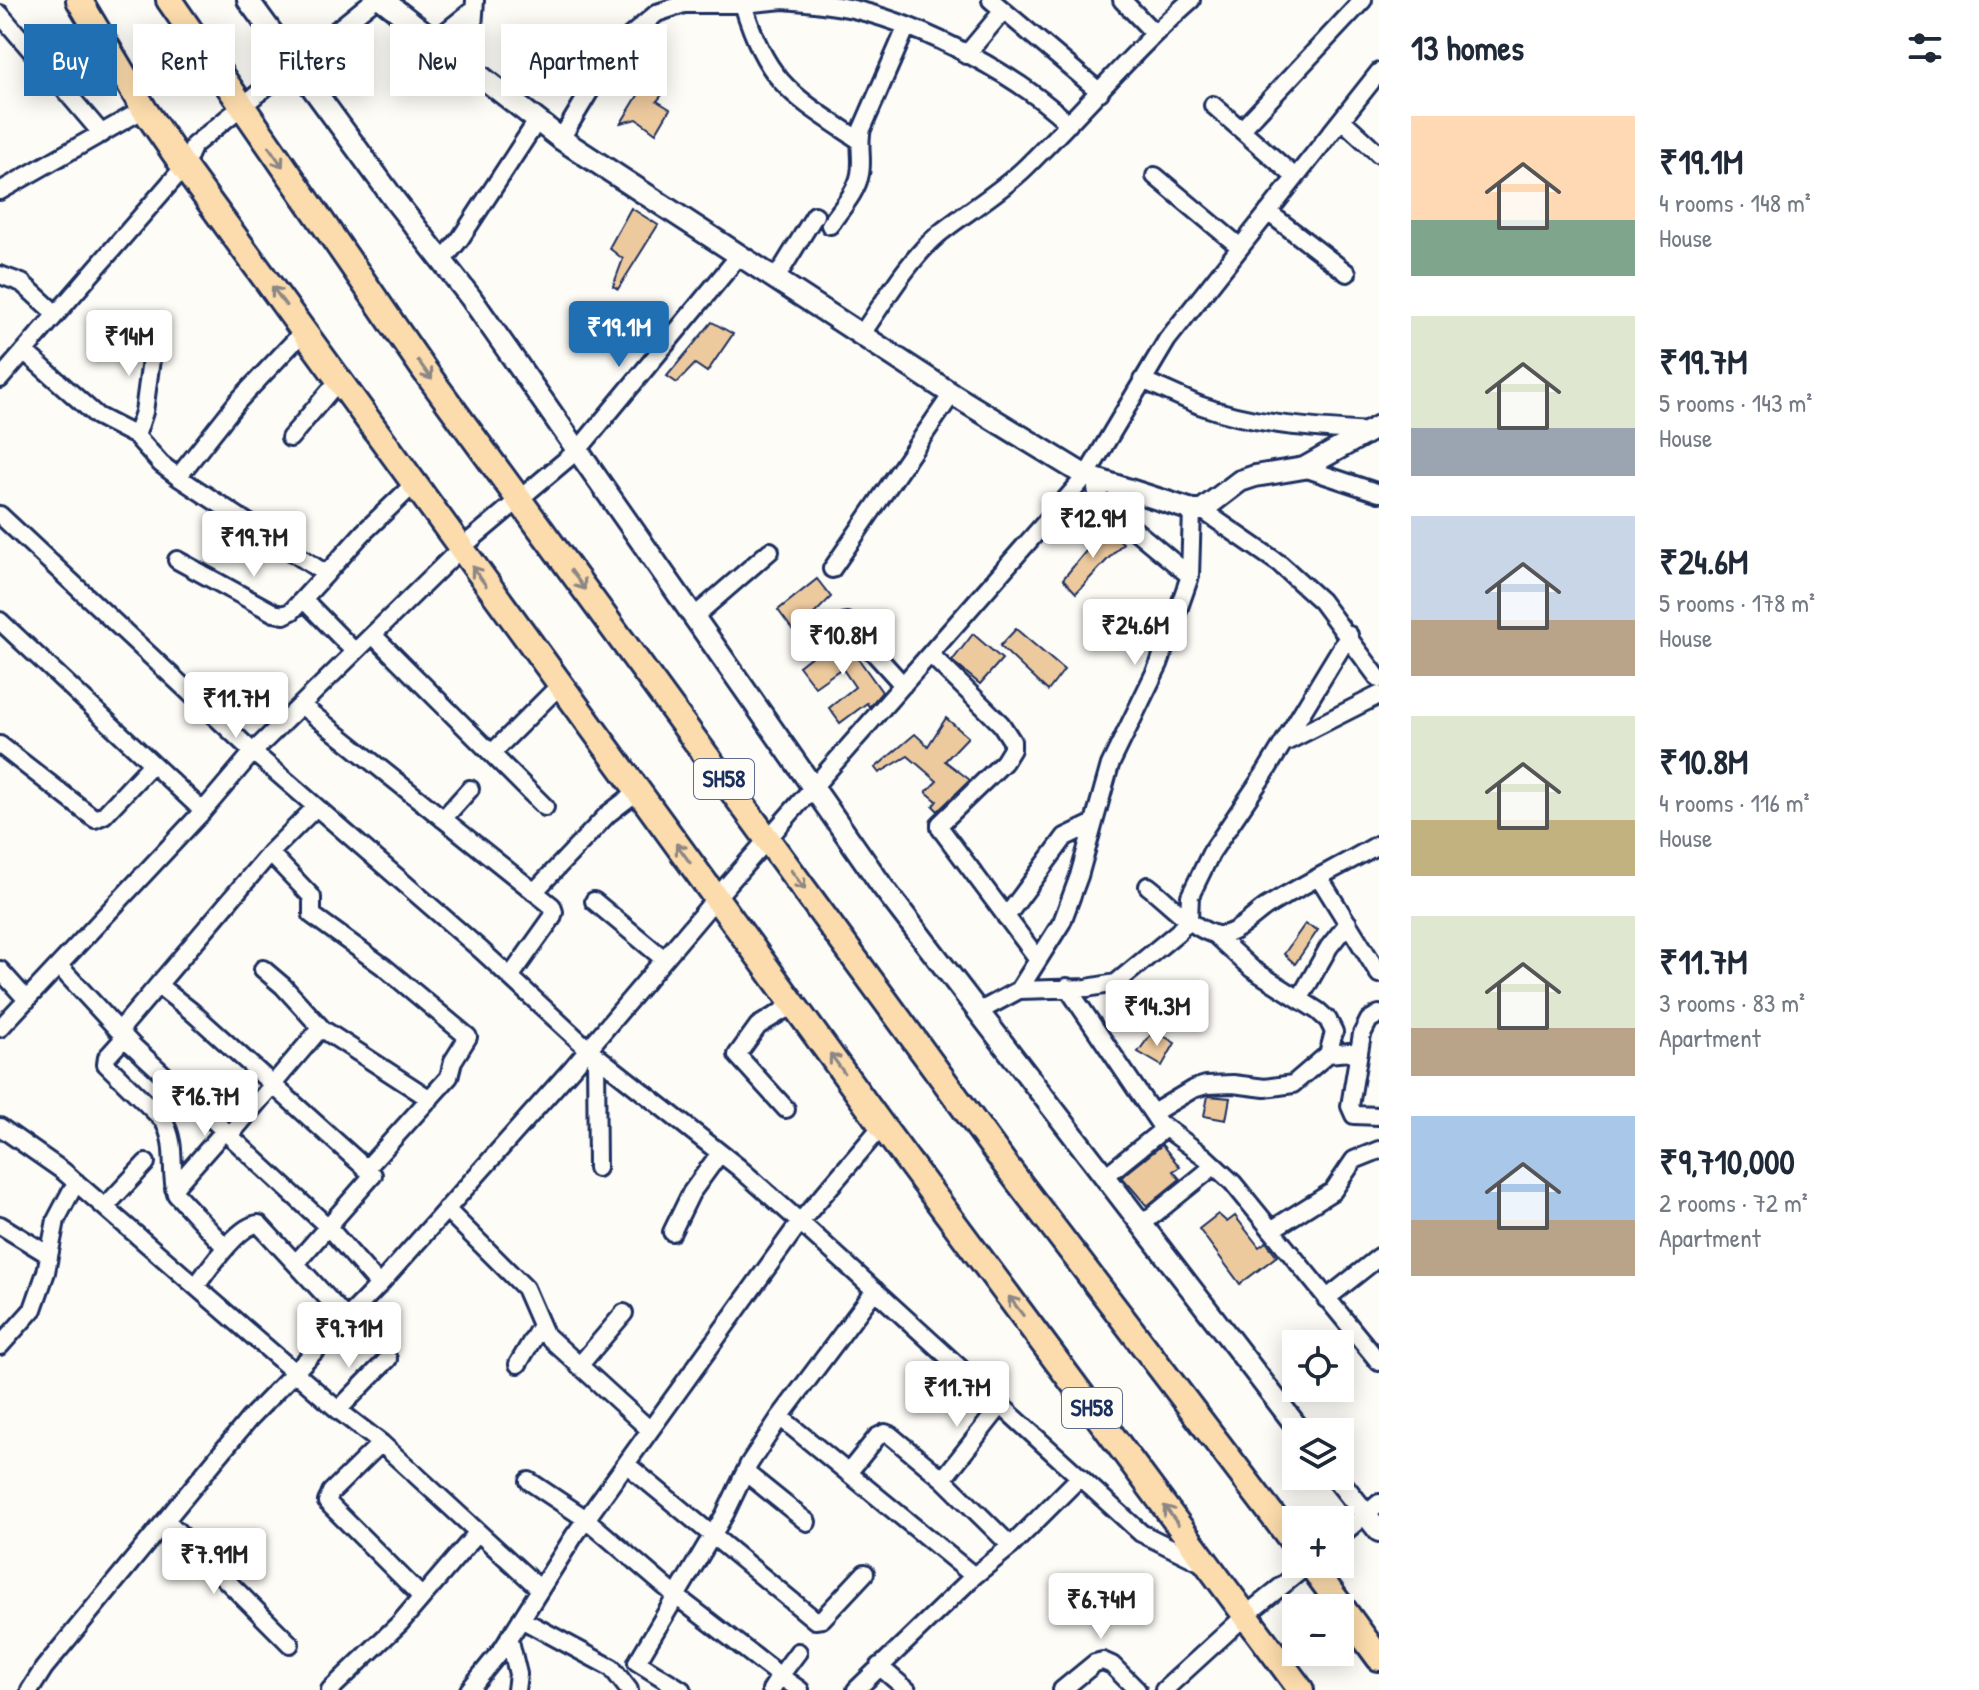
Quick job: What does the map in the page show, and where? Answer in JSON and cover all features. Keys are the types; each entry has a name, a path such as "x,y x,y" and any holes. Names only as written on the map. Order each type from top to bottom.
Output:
{"main road":[{"name":"SH58","path":"79,0 144,109 184,167 559,686 1301,1690"},
{"name":"SH58","path":"169,0 425,371 1005,1164 1282,1528"},
{"path":"1319,1578 1379,1658"}],"street":[{"path":"248,0 265,24"},
{"path":"344,24 374,0"},
{"path":"383,0 414,24"},
{"path":"561,139 615,49 657,13 684,4 783,0 857,10 907,26 1030,91 1069,124"},
{"path":"1122,0 1154,33"},
{"path":"861,335 914,261 938,235 1016,176 1154,33 1191,0"},
{"path":"1242,129 1363,0"},
{"path":"453,24 475,4"},
{"path":"473,24 475,4"},
{"path":"743,4 760,53 778,79 790,93 859,140"},
{"path":"966,55 996,6 1100,92"},
{"path":"0,14 102,134"},
{"path":"830,225 860,175 859,140 907,26"},
{"path":"30,1690 44,1668 249,1419 379,1285 592,1052 716,898 930,654 1090,478 1167,340 1379,72"},
{"path":"485,80 561,139 952,394 1090,478 1197,510 1280,564 1321,601 1379,679"},
{"path":"0,379 184,167 194,145 256,96"},
{"path":"317,96 579,449 882,886 1290,1418"},
{"path":"1213,105 1295,177"},
{"path":"0,191 144,109"},
{"path":"1342,120 1379,154"},
{"path":"442,261 460,239 537,121"},
{"path":"1155,176 1240,247"},
{"path":"1268,212 1347,273"},
{"path":"775,280 815,215"},
{"path":"0,1028 203,811 253,752 460,549 579,449 738,257"},
{"path":"0,275 22,283 56,314"},
{"path":"136,436 144,412 155,329"},
{"path":"178,477 238,401 304,331"},
{"path":"24,351 97,416 136,436 161,464 178,477 326,574"},
{"path":"290,438 339,380"},
{"path":"1142,380 1199,405 1224,412 1300,427 1374,429"},
{"path":"832,569 952,394"},
{"path":"1019,990 1062,922 1079,876 1110,765 1159,664 1190,576 1197,510 1240,481 1304,468 1374,429"},
{"path":"1304,468 1379,493"},
{"path":"1090,478 1107,507 1190,576"},
{"path":"177,560 274,613 284,615 292,611 363,533 414,484"},
{"path":"0,515 253,752 592,1052 720,1153 800,1222 1141,1533 1209,1566"},
{"path":"695,616 770,551"},
{"path":"303,599 355,652"},
{"path":"0,621 203,811"},
{"path":"846,622 903,685"},
{"path":"978,1012 1019,990 1116,983 1165,944 1189,919 1190,896 1211,853 1284,743 1349,635"},
{"path":"374,636 545,807"},
{"path":"930,654 1001,724 1012,741 1012,749 1004,762 940,826 1038,959"},
{"path":"492,753 559,686"},
{"path":"1284,743 1379,695"},
{"path":"301,705 552,906 554,912 510,977"},
{"path":"0,745 95,819 104,815 152,764"},
{"path":"443,819 470,789"},
{"path":"534,892 608,814 638,791"},
{"path":"226,1248 182,1203 174,1188 174,1148 163,1120 106,1064 107,1057 158,985 270,853 316,807"},
{"path":"1006,917 1065,837 1092,824"},
{"path":"1214,934 1233,932 1273,903 1379,844"},
{"path":"270,853 312,897 312,915 384,967 467,1035 467,1042 453,1061 449,1077 366,1169"},
{"path":"1319,877 1379,974"},
{"path":"1148,886 1189,919 1214,934 1252,969 1318,1011 1332,1026 1333,1039 1328,1054 1293,1084 1265,1088 1206,1085 1193,1089 1153,1113"},
{"path":"594,901 664,959"},
{"path":"1300,998 1329,947 1348,923"},
{"path":"59,966 122,1034 328,1227 379,1285"},
{"path":"263,969 323,1030 430,1099"},
{"path":"0,970 27,1000"},
{"path":"158,985 373,1175 296,1263"},
{"path":"1067,987 1165,1128 1233,1183 1379,1362"},
{"path":"786,1109 737,1055 758,1026 794,1004"},
{"path":"1379,1014 1366,1025 1350,1106 1359,1117 1379,1116"},
{"path":"174,1188 273,1084 316,1032 323,1030"},
{"path":"1328,1054 1359,1051"},
{"path":"592,1052 597,1168"},
{"path":"469,1690 509,1637 586,1519 800,1222 882,1126"},
{"path":"0,1127 76,1182 293,1372 381,1443 540,1589"},
{"path":"1104,1177 1165,1128"},
{"path":"1271,1230 1333,1191 1354,1160 1379,1150"},
{"path":"672,1232 691,1193 720,1153"},
{"path":"105,1207 146,1163"},
{"path":"1141,1225 1214,1166"},
{"path":"2,1340 33,1309 40,1293 56,1220 76,1182"},
{"path":"446,1209 525,1288 540,1327 650,1430"},
{"path":"196,1286 247,1227 259,1224 346,1318"},
{"path":"0,1225 49,1255"},
{"path":"1326,1299 1379,1257"},
{"path":"682,1690 637,1662 725,1514 745,1472 780,1417 875,1290"},
{"path":"579,1366 624,1313"},
{"path":"518,1364 540,1327"},
{"path":"338,1410 388,1359"},
{"path":"943,1479 1002,1404"},
{"path":"780,1417 974,1576"},
{"path":"848,1473 877,1437 885,1433 943,1479 1011,1546"},
{"path":"381,1443 331,1492 327,1502 422,1597"},
{"path":"626,1464 815,1620 822,1619 865,1573"},
{"path":"745,1472 807,1522"},
{"path":"856,1690 974,1576 1011,1546 1080,1477"},
{"path":"529,1481 586,1519 776,1683 800,1690"},
{"path":"1351,1490 1372,1508 1379,1531"},
{"path":"1354,1524 1372,1508"},
{"path":"166,1520 290,1644"},
{"path":"330,1690 389,1634 478,1532"},
{"path":"1164,1690 1292,1578"},
{"path":"521,1619 612,1668 629,1690"},
{"path":"509,1637 518,1674 516,1690"},
{"path":"776,1683 798,1652"},
{"path":"1062,1690 1095,1663 1103,1661 1112,1665 1137,1690"},
{"path":"879,1666 907,1690"}],"building":[{"path":"638,96 661,96 657,101 670,109 656,133 637,119 621,123"},
{"path":"631,208 658,225 618,289 613,286 623,259 609,248"},
{"path":"712,322 733,334 707,372 695,364 677,383 667,376"},
{"path":"1105,528 1123,543 1076,593 1063,579"},
{"path":"817,579 831,597 795,633 778,610"},
{"path":"1016,629 1064,670 1048,691 1000,646"},
{"path":"973,634 1002,659 980,684 952,661"},
{"path":"843,637 882,692 869,707 867,703 840,723 829,708 855,687 842,668 815,687 799,666"},
{"path":"946,718 968,737 945,761 970,780 938,811 933,806 937,801 926,792 937,781 908,756 879,773 875,768 915,734 928,746"},
{"path":"1305,924 1318,930 1295,964 1284,954"},
{"path":"1154,1030 1175,1043 1162,1066 1138,1052"},
{"path":"1208,1096 1230,1098 1226,1120 1204,1116"},
{"path":"1162,1145 1180,1167 1173,1171 1180,1179 1147,1206 1122,1177"},
{"path":"1218,1214 1227,1222 1235,1216 1259,1247 1266,1242 1277,1256 1240,1284 1199,1229"}]}
